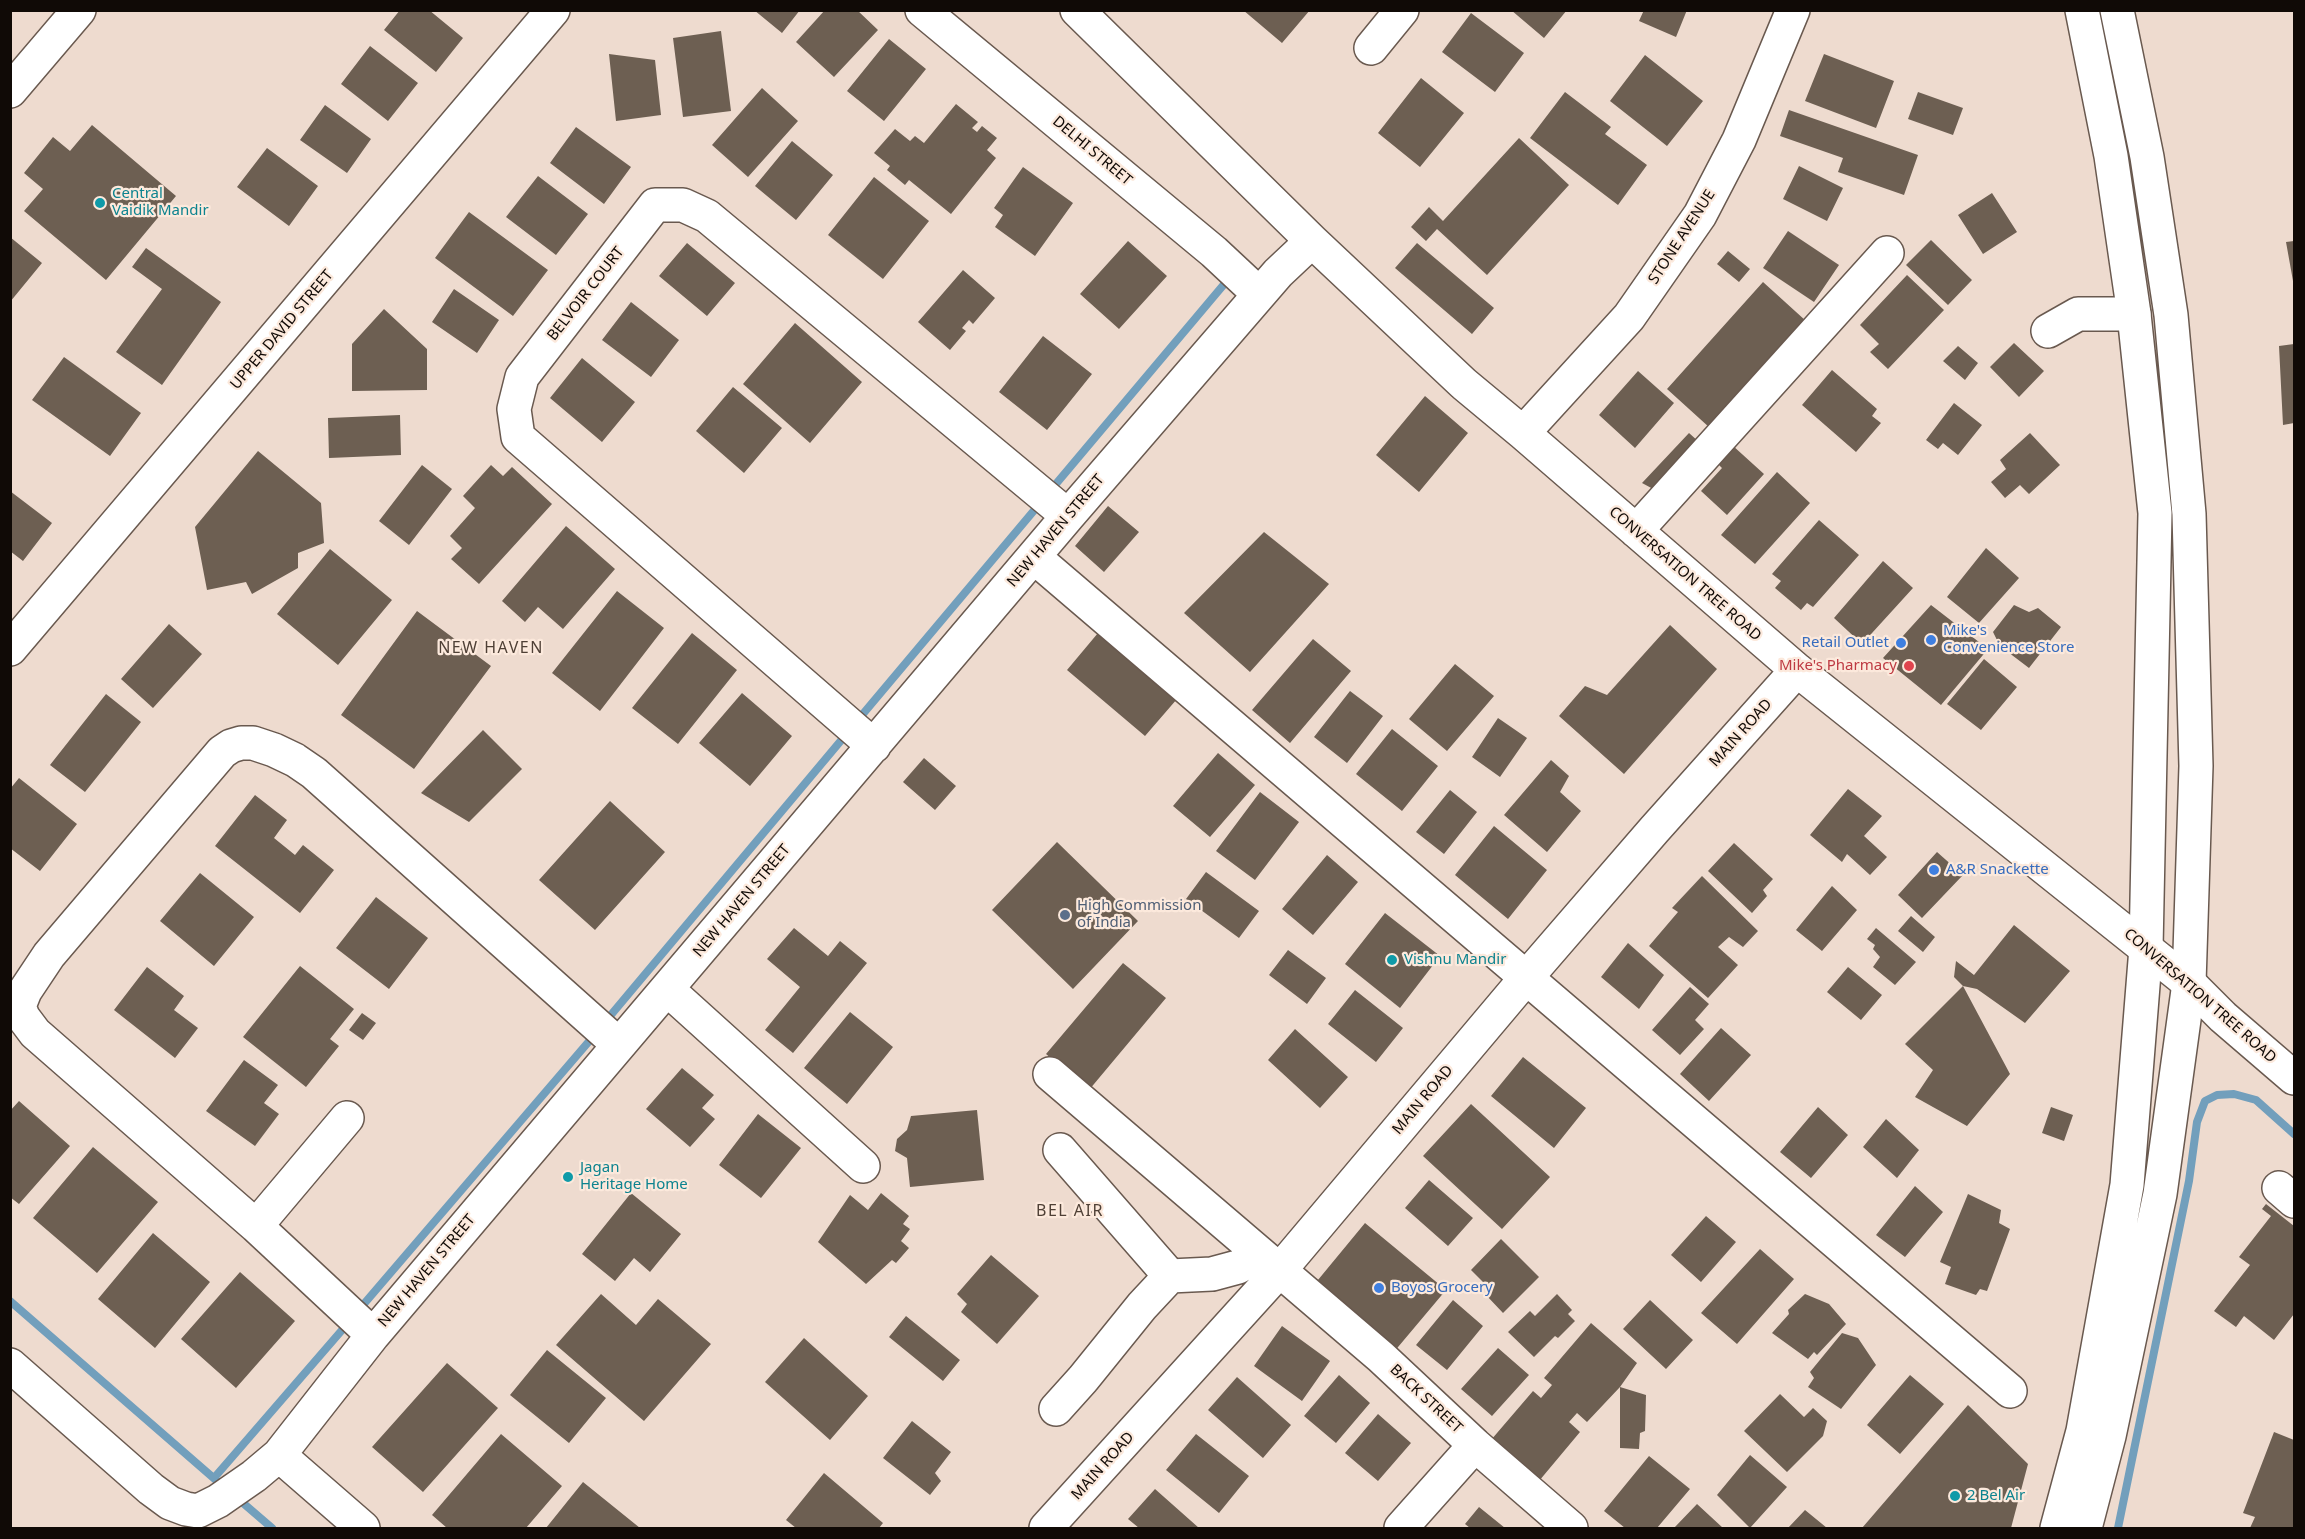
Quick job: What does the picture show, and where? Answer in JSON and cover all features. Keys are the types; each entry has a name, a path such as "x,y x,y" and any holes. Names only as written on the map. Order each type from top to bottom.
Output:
{"street":[{"path":"10,91 79,10"},
{"name":"UPPER DAVID STREET","path":"10,649 554,10"},
{"name":"DELHI STREET","path":"922,10 1214,252 1253,288"},
{"path":"1077,10 1312,241 1278,273 1253,288"},
{"path":"1371,48 1402,10"},
{"name":"STONE AVENUE","path":"1523,433 1629,317 1700,215 1739,140 1793,10"},
{"path":"2057,1528 2083,1431 2127,1185 2146,948 2155,513 2134,314 2111,156 2082,10"},
{"path":"2085,1528 2109,1436 2160,1194 2189,983 2196,766 2189,514 2171,315 2146,157 2117,10"},
{"name":"BELVOIR COURT","path":"874,746 518,437 514,409 522,377 655,205 683,205 707,216 1068,516"},
{"name":"CONVERSATION TREE ROAD","path":"1312,241 1464,384 1797,670 2189,983 2223,1017 2295,1078"},
{"path":"1636,531 1887,253"},
{"name":"NEW HAVEN STREET","path":"201,1513 254,1476 279,1455 366,1328 616,1042 667,989 1034,557 1253,288"},
{"path":"2048,331 2078,314 2134,314"},
{"path":"1034,557 1815,1222 2010,1391"},
{"name":"MAIN ROAD","path":"1046,1528 1270,1262 1526,978 1797,670"},
{"path":"366,1328 256,1226 35,1033 23,1017 19,1006 25,991 49,955 222,752 241,743 253,743 274,750 314,773 616,1042"},
{"path":"667,989 863,1167"},
{"name":"BACK STREET","path":"1050,1074 1381,1357 1475,1445 1571,1528"},
{"path":"256,1226 346,1118"},
{"path":"1060,1150 1170,1276"},
{"path":"1056,1409 1170,1276 1212,1274 1270,1262"},
{"path":"10,1365 151,1489 170,1503 201,1513"},
{"path":"1401,1528 1475,1445"},
{"path":"279,1455 363,1528"}],"building":[{"path":"400,10 429,10 463,38 436,72 384,30"},
{"path":"754,10 800,10 782,33"},
{"path":"825,10 857,10 878,30 834,77 796,42"},
{"path":"1243,10 1310,10 1282,43"},
{"path":"1511,10 1567,10 1544,38"},
{"path":"1644,10 1687,10 1676,37 1639,21"},
{"path":"1471,13 1524,53 1495,92 1442,52"},
{"path":"721,31 731,111 683,117 673,38"},
{"path":"889,39 926,69 884,121 847,91"},
{"path":"370,46 418,83 388,121 341,84"},
{"path":"609,54 655,60 661,115 616,121"},
{"path":"1824,54 1894,81 1876,128 1805,101"},
{"path":"1645,55 1703,101 1667,146 1610,101"},
{"path":"1421,78 1464,113 1420,167 1378,133"},
{"path":"762,88 798,121 748,177 712,145"},
{"path":"1565,92 1611,127 1605,134 1647,165 1618,205 1530,138"},
{"path":"1918,92 1963,108 1953,135 1908,119"},
{"path":"956,104 978,122 972,128 977,132 982,126 997,138 987,150 996,158 951,214 909,180 905,185 887,170 890,166 874,153 895,129 910,141 915,136 924,143"},
{"path":"325,105 371,139 347,173 300,140"},
{"path":"1789,110 1918,155 1904,195 1838,172 1843,158 1780,136"},
{"name":"Central Vaidik Mandir","path":"92,125 176,196 106,280 24,211 43,189 24,173 53,137 70,151"},
{"path":"576,127 631,167 604,204 550,163"},
{"path":"1519,138 1569,185 1487,275 1437,229 1426,241 1411,227 1429,207 1443,221"},
{"path":"792,141 833,175 796,220 755,186"},
{"path":"267,148 318,186 289,226 237,187"},
{"path":"1799,166 1843,188 1827,221 1783,199"},
{"path":"1023,167 1073,203 1035,256 995,227 1003,215 994,208"},
{"path":"538,176 588,214 556,255 506,217"},
{"path":"874,177 929,221 883,279 828,235"},
{"path":"1992,193 2017,232 1983,254 1958,215"},
{"path":"469,212 548,270 513,316 435,258"},
{"path":"1788,231 1839,265 1814,302 1763,268"},
{"path":"10,237 42,263 10,302"},
{"path":"1931,240 1972,280 1948,305 1906,265"},
{"path":"1128,241 1167,276 1119,329 1080,294"},
{"path":"2294,241 2294,281 2293,281 2286,242"},
{"path":"687,243 735,283 707,316 659,276"},
{"path":"1417,243 1494,308 1472,334 1395,268"},
{"path":"146,248 221,302 162,385 116,352 162,289 132,267"},
{"path":"1728,251 1750,269 1739,282 1717,264"},
{"path":"963,270 995,298 973,324 969,320 962,328 966,331 950,350 918,322"},
{"path":"1907,275 1944,310 1888,369 1870,352 1879,344 1860,325"},
{"path":"1763,282 1806,321 1710,428 1667,389"},
{"path":"454,289 499,320 477,353 432,322"},
{"path":"631,302 679,340 651,377 602,340"},
{"path":"384,309 427,349 427,390 352,391 352,344"},
{"path":"795,323 862,382 810,443 743,384"},
{"path":"1043,336 1092,374 1047,430 999,392"},
{"path":"2014,343 2044,371 2019,397 1990,367"},
{"path":"2294,344 2294,423 2283,425 2279,346"},
{"path":"1958,346 1978,363 1965,380 1943,361"},
{"path":"64,357 141,413 110,456 32,400"},
{"path":"582,358 635,402 602,442 550,398"},
{"path":"1832,370 1877,409 1872,416 1881,423 1856,452 1802,405"},
{"path":"1638,371 1674,403 1635,448 1599,415"},
{"path":"733,387 782,428 744,473 696,431"},
{"path":"1425,396 1468,433 1419,492 1376,455"},
{"path":"1954,403 1982,425 1958,455 1943,443 1938,449 1926,440"},
{"path":"400,415 401,455 329,458 328,418"},
{"path":"1689,433 1699,442 1655,490 1642,483"},
{"path":"2030,433 2060,465 2029,494 2020,485 2005,498 1991,482 2006,469 2000,460"},
{"path":"1732,445 1764,474 1727,515 1701,491 1722,468 1717,463"},
{"path":"258,451 321,503 324,543 298,553 298,568 252,594 246,582 207,590 195,527"},
{"path":"422,465 452,489 409,545 379,521"},
{"path":"491,465 503,476 512,467 552,504 479,584 451,559 462,548 450,536 475,508 463,496"},
{"path":"1777,472 1810,503 1755,564 1721,535"},
{"path":"10,491 52,523 23,561 10,551"},
{"path":"1108,506 1139,532 1104,572 1075,546"},
{"path":"1819,520 1859,555 1813,607 1807,603 1801,610 1775,588 1781,581 1772,574"},
{"path":"566,526 615,569 563,629 538,607 525,622 502,601"},
{"path":"1264,532 1329,584 1250,672 1184,613"},
{"path":"1986,548 2019,578 1979,623 1947,597"},
{"path":"330,549 392,600 338,665 277,614"},
{"path":"1883,561 1913,588 1862,644 1834,618"},
{"path":"617,591 664,628 600,711 552,673"},
{"path":"1931,605 1988,649 1941,705 1883,658"},
{"path":"2014,605 2029,612 2038,608 2061,627 2029,668 2000,646 1993,632"},
{"path":"417,611 491,666 414,769 341,715"},
{"path":"169,624 202,654 153,708 121,679"},
{"path":"1670,625 1717,669 1624,774 1559,716 1585,686 1607,695"},
{"path":"692,633 737,670 678,744 632,708"},
{"path":"1098,633 1177,699 1145,736 1067,670"},
{"path":"1313,639 1351,671 1290,743 1252,710"},
{"path":"1984,659 2017,687 1981,730 1947,704"},
{"path":"1455,664 1494,696 1447,751 1409,719"},
{"path":"1350,691 1383,716 1347,763 1314,737"},
{"path":"742,693 792,736 750,786 699,743"},
{"path":"106,694 141,722 85,792 50,765"},
{"path":"1498,718 1527,738 1500,777 1472,757"},
{"path":"1392,729 1438,766 1402,811 1356,774"},
{"path":"483,730 522,769 469,822 421,793"},
{"path":"1218,753 1255,785 1210,837 1173,806"},
{"path":"924,758 956,786 935,810 903,782"},
{"path":"1551,760 1569,776 1560,792 1581,811 1547,852 1504,815"},
{"path":"19,778 77,824 40,871 10,848 10,789"},
{"path":"1848,789 1882,816 1864,836 1887,857 1870,875 1847,854 1842,862 1810,835"},
{"path":"1450,790 1477,812 1444,854 1416,832"},
{"path":"1260,792 1299,822 1255,880 1216,851"},
{"path":"255,795 287,820 274,838 295,855 303,845 334,870 300,913 215,846"},
{"path":"610,801 665,852 595,930 539,880"},
{"path":"1494,826 1547,870 1508,919 1455,875"},
{"name":"High Commission of India","path":"1057,842 1138,921 1073,989 992,910"},
{"path":"1734,843 1773,879 1763,890 1767,896 1752,913 1708,871"},
{"path":"1937,852 1963,875 1922,918 1898,895"},
{"path":"1327,855 1358,882 1313,935 1282,909"},
{"path":"1206,872 1259,911 1239,938 1186,899"},
{"path":"200,873 254,917 214,966 160,921"},
{"path":"1702,876 1758,931 1743,947 1729,937 1718,947 1738,965 1708,998 1649,946 1678,912 1672,908"},
{"path":"1832,886 1857,910 1822,951 1796,930"},
{"path":"376,897 428,938 389,989 336,948"},
{"name":"Vishnu Mandir","path":"1385,913 1440,956 1400,1008 1345,964"},
{"path":"1911,916 1935,937 1923,952 1898,931"},
{"path":"2014,925 2070,971 2025,1023 1977,989 1963,986 1954,977 1956,961 1974,975"},
{"path":"794,928 828,956 840,941 867,963 793,1053 765,1030 800,987 767,959"},
{"path":"1876,928 1916,962 1895,985 1873,967 1880,957 1873,949 1875,945 1867,939"},
{"path":"1628,943 1664,975 1639,1009 1601,977"},
{"path":"1288,950 1326,978 1307,1004 1269,975"},
{"path":"1123,963 1166,998 1089,1090 1046,1054"},
{"path":"300,966 354,1009 330,1039 339,1046 306,1087 243,1037"},
{"path":"147,967 184,996 174,1010 198,1028 175,1058 114,1010"},
{"path":"1848,967 1882,995 1861,1020 1827,992"},
{"path":"1963,986 2010,1074 1967,1126 1915,1097 1933,1070 1905,1044"},
{"path":"1690,987 1709,1004 1695,1020 1704,1029 1680,1055 1652,1030"},
{"path":"1355,990 1403,1028 1376,1062 1328,1024"},
{"path":"850,1012 893,1047 847,1104 804,1068"},
{"path":"362,1013 376,1023 363,1040 349,1030"},
{"path":"1721,1028 1751,1055 1709,1101 1680,1074"},
{"path":"1295,1029 1348,1077 1320,1108 1268,1060"},
{"path":"1523,1057 1586,1108 1554,1148 1491,1096"},
{"path":"244,1060 278,1085 264,1103 279,1114 255,1146 206,1111"},
{"path":"682,1068 714,1095 702,1108 715,1119 690,1147 646,1109"},
{"path":"19,1101 70,1146 19,1204 10,1197 10,1111"},
{"path":"1471,1104 1550,1177 1502,1229 1423,1156"},
{"path":"1818,1107 1848,1135 1811,1178 1780,1152"},
{"path":"2051,1107 2073,1115 2064,1141 2042,1133"},
{"path":"977,1110 984,1180 910,1187 907,1158 895,1151 897,1139 907,1130 911,1116"},
{"path":"758,1114 801,1148 761,1198 719,1165"},
{"path":"1886,1119 1919,1150 1897,1178 1863,1147"},
{"path":"93,1147 158,1202 97,1273 33,1218"},
{"path":"1429,1180 1473,1218 1448,1246 1405,1208"},
{"path":"1915,1186 1943,1212 1905,1257 1876,1235"},
{"path":"631,1193 681,1234 650,1272 634,1258 615,1281 582,1254"},
{"path":"881,1193 909,1216 903,1224 910,1229 901,1241 909,1248 896,1263 892,1260 866,1284 818,1242 850,1195 868,1210"},
{"path":"1968,1194 2001,1210 1999,1223 2010,1229 1987,1291 1980,1289 1976,1295 1945,1284 1951,1267 1940,1262"},
{"path":"2266,1204 2294,1226 2294,1314 2274,1340 2244,1316 2236,1327 2214,1311 2250,1265 2239,1257 2271,1216 2262,1209"},
{"path":"1706,1216 1736,1242 1701,1282 1671,1255"},
{"name":"Boyos Grocery","path":"1365,1223 1446,1290 1393,1353 1313,1286"},
{"path":"153,1233 210,1282 155,1348 98,1299"},
{"path":"1501,1239 1539,1277 1503,1313 1486,1295 1491,1290 1471,1270"},
{"path":"1760,1249 1794,1279 1737,1344 1701,1313"},
{"path":"991,1255 1039,1296 997,1344 961,1312 967,1304 957,1294"},
{"path":"240,1272 295,1321 236,1388 181,1339"},
{"path":"601,1294 636,1325 658,1299 711,1344 644,1421 556,1345"},
{"path":"1557,1294 1572,1310 1568,1314 1575,1321 1558,1338 1555,1336 1534,1357 1508,1332 1530,1311 1535,1316"},
{"path":"1805,1294 1829,1304 1846,1324 1817,1355 1814,1352 1808,1359 1772,1333 1789,1314 1788,1310"},
{"path":"1453,1300 1483,1326 1447,1370 1416,1345"},
{"path":"1650,1300 1693,1340 1666,1369 1623,1329"},
{"path":"906,1316 960,1360 943,1381 889,1337"},
{"path":"1591,1323 1637,1363 1620,1387 1587,1422 1577,1413 1569,1422 1580,1432 1539,1481 1491,1440 1533,1391 1541,1398 1552,1385 1544,1378"},
{"path":"1282,1326 1330,1361 1302,1401 1254,1366"},
{"path":"1842,1333 1858,1338 1876,1365 1841,1409 1808,1387 1814,1378 1810,1372"},
{"path":"804,1338 868,1396 830,1440 765,1382"},
{"path":"1498,1348 1529,1375 1492,1416 1461,1389"},
{"path":"547,1350 606,1398 569,1443 510,1395"},
{"path":"447,1363 498,1408 423,1492 372,1447"},
{"path":"1339,1375 1370,1403 1336,1443 1304,1416"},
{"path":"1910,1375 1944,1404 1900,1454 1867,1425"},
{"path":"1237,1377 1291,1425 1263,1458 1208,1410"},
{"path":"1620,1387 1646,1395 1645,1431 1640,1433 1639,1449 1620,1448"},
{"path":"1780,1394 1804,1417 1813,1408 1827,1421 1823,1436 1787,1472 1744,1431"},
{"name":"2 Bel Air","path":"1968,1405 2028,1464 2011,1528 1862,1528"},
{"path":"1378,1414 1411,1443 1378,1481 1345,1453"},
{"path":"912,1421 951,1452 935,1473 941,1481 930,1495 883,1458"},
{"path":"2274,1432 2294,1440 2294,1528 2250,1528 2255,1517 2243,1513"},
{"path":"501,1434 562,1486 526,1528 447,1528 432,1515"},
{"path":"1196,1434 1249,1476 1219,1513 1166,1470"},
{"path":"1750,1455 1787,1487 1750,1528 1717,1495"},
{"path":"1649,1456 1690,1489 1657,1528 1625,1528 1604,1511"},
{"path":"824,1473 883,1523 879,1528 796,1528 786,1520"},
{"path":"583,1482 640,1528 546,1528"},
{"path":"1155,1489 1199,1528 1139,1528 1128,1519"},
{"path":"1697,1504 1723,1528 1674,1528"},
{"path":"1479,1507 1505,1528 1470,1528 1465,1524"},
{"path":"1805,1510 1827,1528 1788,1528"}],"waterway":[{"path":"1050,491 1231,276"},
{"path":"857,721 1042,501"},
{"path":"605,1022 849,731"},
{"path":"357,1312 597,1032"},
{"path":"2118,1528 2189,1181 2197,1122 2205,1101 2217,1095 2234,1094 2256,1100 2294,1134"},
{"path":"10,1301 217,1481"},
{"path":"214,1478 349,1322"},
{"path":"236,1497 272,1528"}],"place":[{"name":"Central Vaidik Mandir","path":"100,203"},
{"name":"Mike's Convenience Store","path":"1931,640"},
{"name":"Retail Outlet","path":"1901,643"},
{"name":"Mike's Pharmacy","path":"1909,666"},
{"name":"A&R Snackette","path":"1934,870"},
{"name":"High Commission of India","path":"1065,915"},
{"name":"Vishnu Mandir","path":"1392,960"},
{"name":"Jagan Heritage Home","path":"568,1177"},
{"name":"Boyos Grocery","path":"1379,1288"},
{"name":"2 Bel Air","path":"1955,1496"}],"district":[{"name":"NEW HAVEN","path":"491,648"},
{"name":"BEL AIR","path":"1070,1211"}]}
